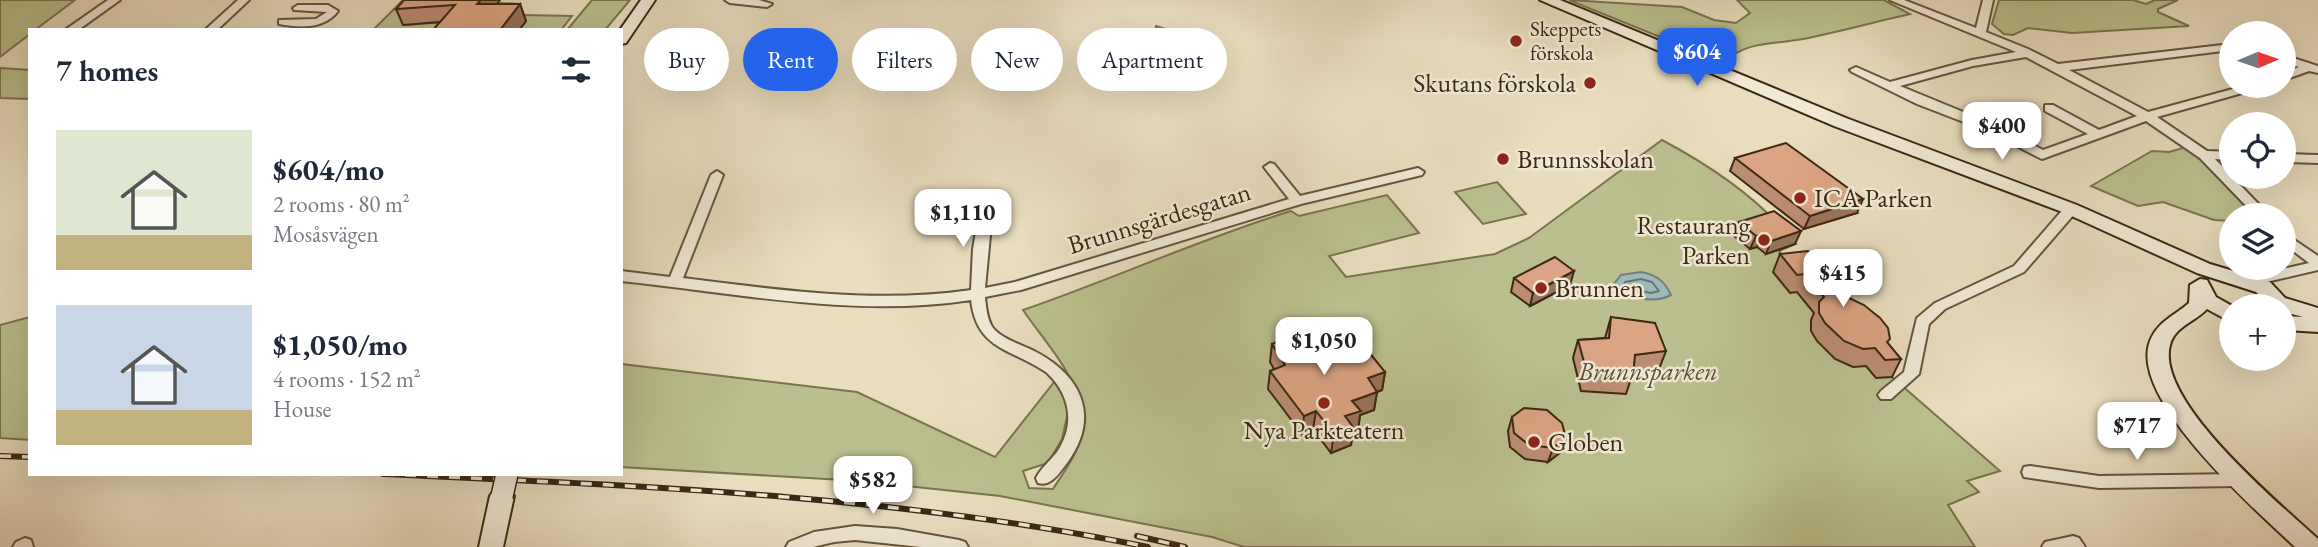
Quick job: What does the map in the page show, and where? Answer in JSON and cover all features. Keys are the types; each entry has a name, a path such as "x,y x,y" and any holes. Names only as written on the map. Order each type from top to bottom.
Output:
{"main road":[{"path":"612,28 634,0"},
{"path":"623,37 648,0"},
{"path":"1547,0 1708,73 1820,118 1840,122 2071,209 2219,273"},
{"path":"2144,242 2188,271 2219,308"},
{"path":"2219,278 2211,277 2201,287 2199,306 2173,320 2158,347 2158,367 2179,411 2240,480 2311,547"},
{"path":"2243,280 2265,294"},
{"path":"2296,308 2318,315"},
{"path":"2296,313 2318,325"},
{"path":"2166,334 2219,315"},
{"path":"491,547 504,485"}],"street":[{"path":"73,28 115,0"},
{"path":"212,28 244,0"},
{"path":"730,0 767,4"},
{"path":"1895,0 2029,53 2147,116 2204,155 2250,203"},
{"path":"1980,33 1988,0"},
{"path":"302,4 333,11 326,19 316,22 279,26 302,4"},
{"path":"2057,68 2219,48"},
{"path":"1892,85 1972,63 2029,53"},
{"path":"2296,62 2314,68"},
{"path":"2296,73 2314,68"},
{"path":"1856,70 1921,101 2006,135 2042,155 2147,116 2219,96"},
{"path":"2049,108 2098,134"},
{"path":"2204,155 2219,156"},
{"path":"2296,158 2318,159"},
{"path":"1270,167 1297,201"},
{"name":"Brunnsgärdesgatan","path":"623,276 856,301 925,302 980,296 1016,288 1297,201 1418,172"},
{"path":"675,281 717,175"},
{"path":"986,204 978,270 980,316 984,328 993,336 1052,369 1074,394 1076,432 1059,462 1044,478"},
{"path":"1885,395 1911,374 1922,322 1940,306 2019,268 2071,209"},
{"path":"2290,294 2318,264 2296,247"},
{"path":"2030,472 2099,482 2240,480"},
{"path":"795,547 823,536 857,533 958,547"},
{"path":"2051,547 2073,543 2076,547"}],"green space":[{"path":"0,0 75,0 38,28 28,28 28,36 0,57"},
{"path":"403,0 455,1 404,25 462,21 456,28 375,28"},
{"path":"592,0 630,0 607,28 569,28"},
{"path":"1569,0 1682,7 1714,20 1736,23 1750,13 1737,0 1884,0 1910,14 1816,36 1761,44 1742,50 1722,62"},
{"path":"1999,0 2133,0 2146,4 2155,0 2178,0 2158,9 2158,12 2189,26 2072,33 2028,28 2013,35 2004,34 1992,24"},
{"path":"477,14 572,16 563,28 513,28"},
{"path":"0,68 28,70 28,99 0,98"},
{"name":"Brunnsparken","path":"1662,140 1717,172 1751,198 1782,228 1795,244 1779,251 1892,377 2000,471 1967,481 1979,492 1948,505 1975,547 1244,547 1212,537 1000,496 860,481 623,467 623,364 857,392 995,457 1055,381 1070,404 1062,439 1048,463 1023,471 1029,488 1053,489 1078,446 1082,427 1081,408 1067,373 1023,310 1291,211 1299,216 1387,195 1419,233 1329,256 1346,277 1495,254 1529,238"},
{"path":"2186,147 2198,155 2219,177 2219,189 2230,189 2244,203 2219,203 2219,220 2214,220 2163,202 2138,206 2091,186 2152,151 2169,152"},
{"path":"1497,182 1526,214 1483,224 1455,192"},
{"path":"28,318 28,440 0,438 0,325"}],"water":[{"path":"1641,272 1659,279 1671,295 1652,300 1621,296 1614,284 1621,275"}],"building":[{"path":"404,0 481,0 477,4 520,4 502,28 435,28 455,5 396,9"},
{"path":"1786,143 1863,199 1810,216 1735,158"},
{"path":"1774,211 1801,231 1771,241 1762,234 1756,236 1739,222"},
{"path":"1808,251 1847,297 1864,305 1880,318 1888,328 1890,339 1887,342 1901,359 1885,360 1875,348 1863,349 1844,341 1825,323 1819,313 1819,302 1824,297 1805,274 1797,275 1780,254"},
{"path":"1555,257 1574,271 1533,293 1514,278"},
{"path":"1611,317 1655,323 1666,351 1635,355 1633,376 1587,373 1578,340 1609,338"},
{"name":"Nya Parkteatern","path":"1328,331 1347,358 1368,351 1385,372 1368,378 1377,392 1352,401 1361,411 1345,416 1353,427 1334,434 1316,411 1304,416 1270,371 1285,365 1272,344 1299,333"},
{"path":"1524,408 1547,410 1562,423 1566,438 1553,448 1529,445 1514,433 1512,417"}],"railway":[{"path":"0,456 28,457"},
{"path":"426,476 767,495 862,504 1052,529 1148,547"},
{"path":"1137,536 1185,547"}],"place":[{"name":"Skeppets förskola","path":"1516,41"},
{"name":"Skutans förskola","path":"1590,83"},
{"name":"Brunnsskolan","path":"1503,159"},
{"name":"ICA Parken","path":"1800,198"},
{"name":"Restaurang Parken","path":"1764,240"},
{"name":"Brunnen","path":"1541,288"},
{"name":"Nya Parkteatern","path":"1324,403"},
{"name":"Globen","path":"1534,442"}]}
